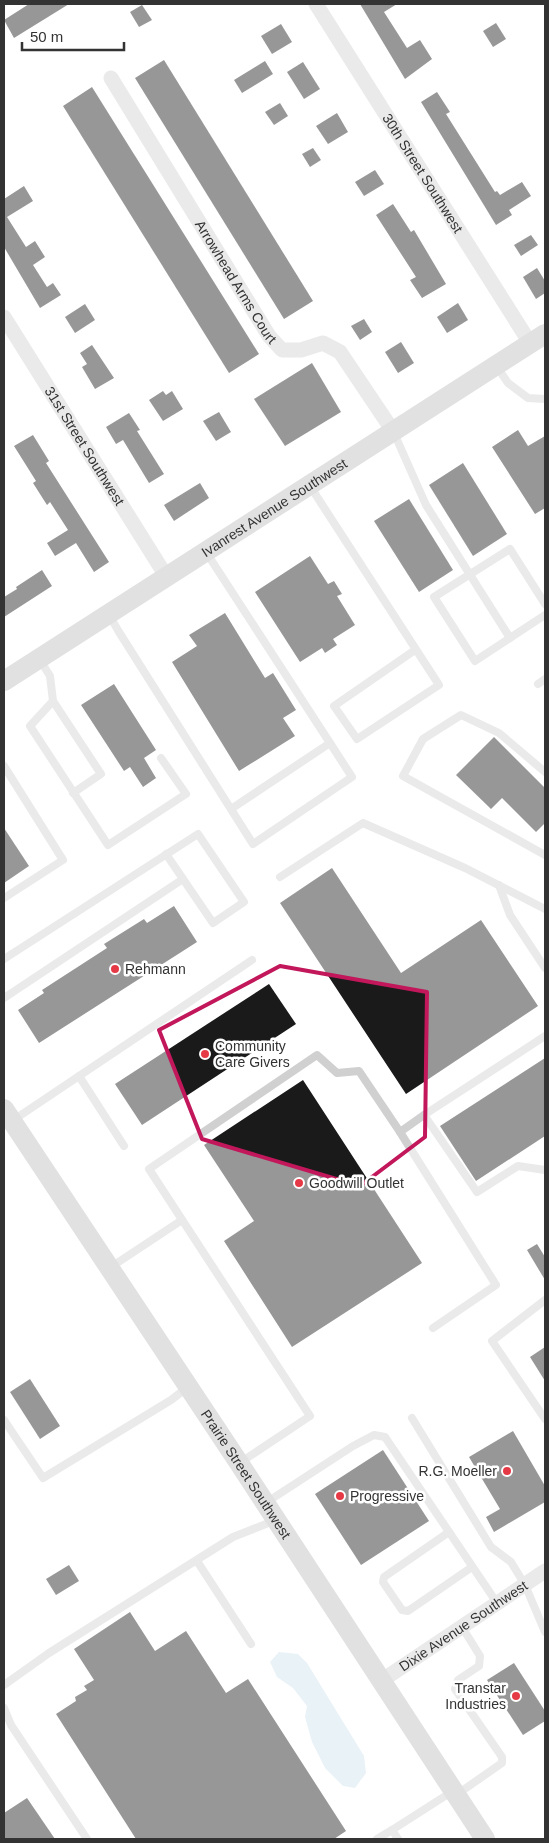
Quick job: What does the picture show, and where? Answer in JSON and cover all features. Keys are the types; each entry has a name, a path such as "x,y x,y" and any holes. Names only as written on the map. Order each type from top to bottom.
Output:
{"street":[{"name":"30th Street Southwest","path":"316,4 538,338"},
{"name":"Arrowhead Arms Court","path":"111,78 269,336 282,350 301,350 323,343 340,352 393,431"},
{"name":"31st Street Southwest","path":"4,317 166,576"},
{"name":"Ivanrest Avenue Southwest","path":"4,681 538,338"},
{"name":"Prairie Street Southwest","path":"8,1115 485,1839"},
{"name":"Dixie Avenue Southwest","path":"381,1681 545,1572"}],"lane":[{"path":"496,365 508,382 528,398 545,399"},
{"path":"393,431 426,505 510,638"},
{"path":"309,484 439,685 357,739 334,706 415,650"},
{"path":"545,604 510,549 434,597 476,661 545,615"},
{"path":"108,614 253,844 352,777 205,551"},
{"path":"39,658 50,676 53,701 101,774 73,792"},
{"path":"53,701 30,726 108,845 186,794 161,758"},
{"path":"545,772 499,733 461,715 423,739 402,776 545,855"},
{"path":"231,809 330,743"},
{"path":"4,766 63,860 4,898"},
{"path":"280,877 363,823 465,868 545,909"},
{"path":"4,959 166,854 198,834 244,902 213,923 166,854"},
{"path":"4,998 183,879"},
{"path":"499,885 510,915 545,968"},
{"path":"8,1115 79,1076 252,960"},
{"path":"400,1132 545,1036"},
{"path":"239,1464 310,1416 149,1169 317,1055 337,1073 359,1072 400,1132 496,1285 433,1328"},
{"path":"79,1076 124,1146"},
{"path":"424,1115 477,1192 518,1166 545,1170"},
{"path":"109,1268 182,1220"},
{"path":"545,1300 492,1341 545,1419"},
{"path":"4,1420 43,1478 171,1400 188,1387"},
{"path":"412,1418 491,1546 511,1562 525,1585 545,1632"},
{"path":"265,1503 353,1446 374,1435 385,1437 497,1603"},
{"path":"4,1685 49,1653 233,1537 276,1520"},
{"path":"448,1532 384,1577 383,1582 402,1610 408,1611 472,1567"},
{"path":"197,1561 251,1644"},
{"path":"377,1839 502,1763 502,1757 455,1688 458,1680 479,1666 480,1656 462,1627"},
{"path":"4,1708 11,1724 87,1839"},
{"path":"392,1830 398,1839"}],"highlighted area":[{"path":"280,966 427,992 425,1137 360,1186 202,1139 159,1030"}],"water":[{"path":"279,1652 298,1654 307,1663 364,1756 366,1773 355,1788 343,1786 325,1768 312,1742 305,1717 307,1706 293,1688 277,1677 270,1662"}],"building":[{"path":"29,4 69,4 14,38 4,20"},
{"path":"360,4 397,4 384,12 407,48 420,40 432,59 405,79"},
{"path":"142,5 152,20 139,27 130,12"},
{"path":"496,23 506,39 493,47 483,31"},
{"path":"281,24 292,42 272,54 261,36"},
{"path":"164,60 313,301 284,319 135,78"},
{"path":"265,61 273,74 242,93 234,80"},
{"path":"303,62 320,89 304,99 287,72"},
{"path":"92,87 259,354 229,373 63,106"},
{"path":"437,92 450,112 446,114 495,192 497,191 500,195 522,182 531,196 509,210 512,215 496,225 421,102"},
{"path":"280,103 288,116 274,125 265,112"},
{"path":"337,113 348,132 328,144 316,126"},
{"path":"313,148 321,160 310,167 302,154"},
{"path":"375,170 384,184 364,196 355,182"},
{"path":"24,186 33,201 7,217 26,247 35,241 45,257 33,265 47,287 53,283 61,295 40,308 4,247 4,199"},
{"path":"393,204 411,232 414,230 446,284 422,298 410,280 416,277 376,215"},
{"path":"531,235 538,245 521,256 514,245"},
{"path":"537,268 545,281 545,293 536,299 523,277"},
{"path":"458,303 468,320 447,333 437,317"},
{"path":"85,304 95,320 75,333 65,317"},
{"path":"364,319 372,332 360,340 351,326"},
{"path":"401,342 414,363 398,373 385,352"},
{"path":"92,345 114,378 95,389 82,367 87,364 80,353"},
{"path":"312,363 341,412 285,446 254,399"},
{"path":"163,391 166,395 172,391 183,409 163,421 149,400"},
{"path":"219,412 231,432 216,441 203,421"},
{"path":"129,413 140,430 137,431 164,474 149,483 123,440 116,444 106,427"},
{"path":"518,430 528,446 545,436 545,508 535,514 492,447"},
{"path":"33,435 49,461 46,463 109,562 94,572 76,543 55,556 47,543 68,530 50,502 47,505 33,483 36,481 14,446"},
{"path":"463,463 507,534 473,556 429,485"},
{"path":"200,483 209,498 174,521 164,505"},
{"path":"409,499 453,570 419,592 374,521"},
{"path":"310,556 328,584 334,581 342,594 337,596 355,625 333,639 337,645 325,653 322,648 300,662 255,592"},
{"path":"42,570 52,586 4,617 4,597"},
{"path":"225,613 265,678 273,673 296,710 283,718 295,736 239,771 172,662 197,646 189,635"},
{"path":"114,684 156,750 144,758 156,778 143,787 130,767 124,771 81,705"},
{"path":"494,737 545,788 545,823 536,832 502,798 491,809 456,775"},
{"path":"4,828 29,866 4,883"},
{"path":"332,868 401,973 481,920 538,1006 406,1094 280,903"},
{"name":"Rehmann","path":"174,906 197,942 39,1043 18,1010 44,993 42,990 107,948 104,944 144,919 147,923"},
{"name":"Community Care Givers","path":"269,984 296,1024 142,1125 115,1084"},
{"path":"545,1058 545,1136 476,1181 440,1126"},
{"name":"Goodwill Outlet","path":"303,1080 422,1263 292,1347 224,1241 254,1221 204,1145"},
{"path":"537,1244 545,1257 545,1280 527,1250"},
{"path":"545,1347 545,1381 530,1357"},
{"path":"30,1379 60,1426 40,1439 10,1392"},
{"name":"R.G. Moeller","path":"513,1431 545,1486 545,1502 494,1532 486,1517 500,1509 469,1457"},
{"path":"383,1450 429,1521 361,1565 315,1494"},
{"path":"69,1565 79,1581 56,1595 46,1579"},
{"path":"130,1612 155,1651 186,1631 226,1693 248,1679 346,1831 334,1839 136,1839 56,1714 76,1701 75,1697 87,1690 84,1686 94,1680 74,1649"},
{"name":"Transtar Industries","path":"514,1663 545,1711 545,1721 523,1735 487,1680"},
{"path":"27,1798 55,1839 4,1839 4,1813"}],"place":[{"name":"Rehmann","path":"115,969"},
{"name":"Community Care Givers","path":"205,1054"},
{"name":"Goodwill Outlet","path":"299,1183"},
{"name":"R.G. Moeller","path":"507,1471"},
{"name":"Progressive","path":"340,1496"},
{"name":"Transtar Industries","path":"516,1696"}]}
